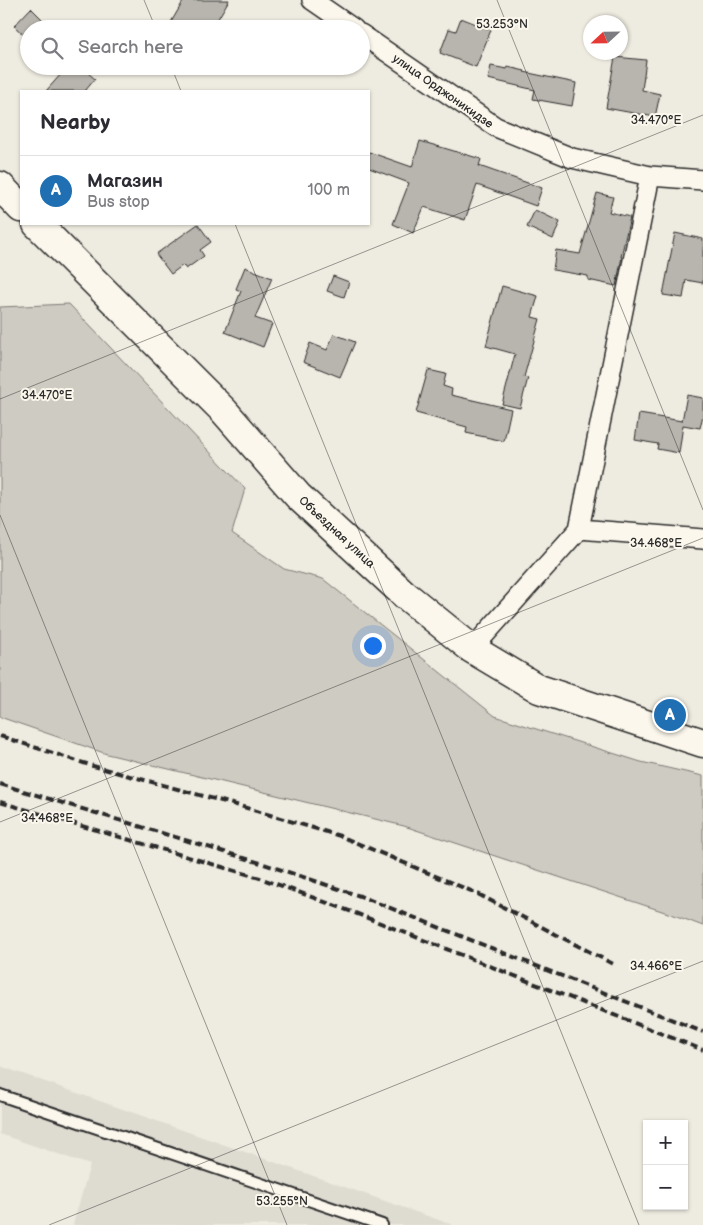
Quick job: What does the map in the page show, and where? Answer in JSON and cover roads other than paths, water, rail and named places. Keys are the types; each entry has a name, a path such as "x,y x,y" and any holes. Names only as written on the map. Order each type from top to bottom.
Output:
{"street":[{"path":"312,0 341,20"},
{"name":"улица Орджоникидзе","path":"370,40 496,127 572,158 650,176 703,180"},
{"path":"472,650 579,529 650,176"},
{"path":"0,186 20,207"},
{"name":"Объездная улица","path":"38,225 224,411 298,496 404,594 472,650 539,689 703,743"},
{"path":"579,529 703,539"}],"lane":[{"path":"0,1095 382,1225"}],"railway":[{"path":"0,736 93,766 240,806 340,836 476,893 615,965"},
{"path":"0,784 264,864 360,896 703,1032"},
{"path":"0,802 260,878 355,913 703,1050"}],"place":[{"name":"Магазин","path":"670,715"}]}
